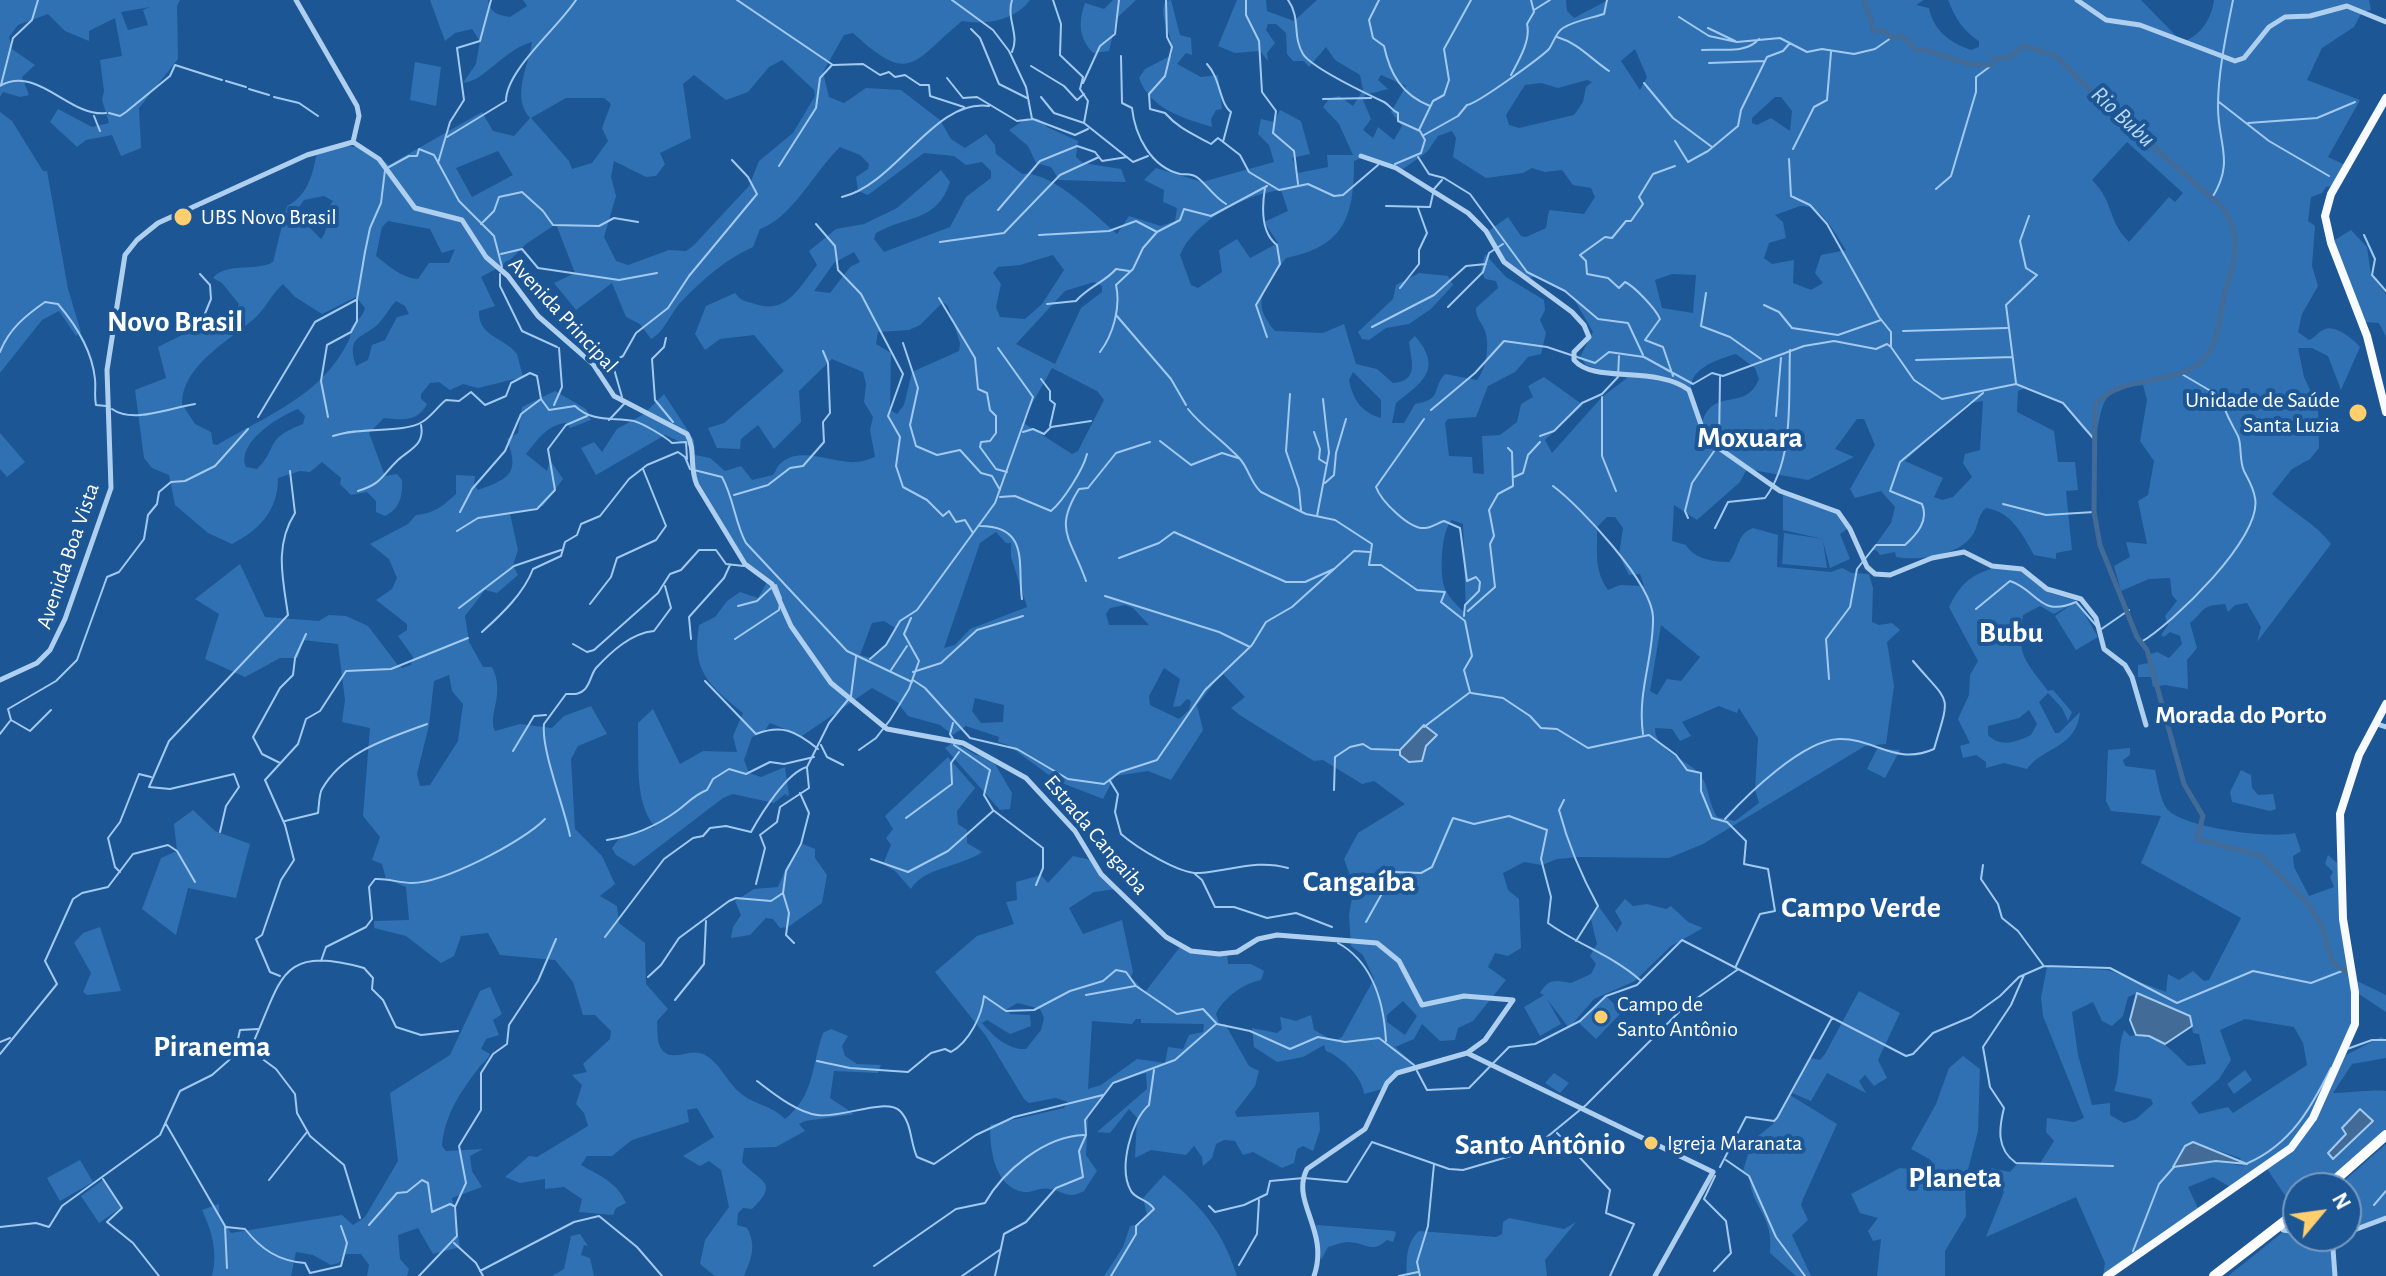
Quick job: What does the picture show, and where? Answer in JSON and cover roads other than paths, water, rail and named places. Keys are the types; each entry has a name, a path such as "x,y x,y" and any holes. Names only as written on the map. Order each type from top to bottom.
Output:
{"highway":[{"path":"2345,1172 2386,1138"},
{"path":"2349,1172 2386,1138"},
{"path":"2214,1276 2282,1226"},
{"path":"2221,1276 2282,1231"}],"main road":[{"path":"2386,98 2331,194 2325,216 2331,243 2367,336 2386,412"},
{"path":"2107,1276 2282,1156 2300,1139 2319,1106 2355,1024 2353,979 2343,919 2340,814 2359,755 2382,725 2386,704"}],"street":[{"path":"296,0 357,106 359,116 353,142"},
{"path":"2077,0 2106,20 2140,25 2188,46 2237,61 2245,57 2272,23 2285,17 2305,17 2347,6 2386,22"},
{"name":"Avenida Boa Vista","path":"0,680 37,663 50,650 110,495 107,370 121,269 132,245 158,223 307,155 333,145 353,142"},
{"name":"Avenida Principal","path":"353,142 379,159 415,208 457,217 464,222 488,259 506,274 546,324 593,364 614,396 686,433 692,445 692,475"},
{"path":"1361,156 1396,168 1464,210 1486,231 1513,270 1577,317 1589,337 1574,352 1578,365 1594,372 1654,375 1685,387 1694,400 1700,429 1706,439 1780,491 1838,512 1850,529 1867,567 1875,574 1890,575 1932,558 1964,552 1992,566 2022,569 2047,589 2081,599 2096,618 2104,649 2125,665 2132,677 2146,725"},
{"name":"Estrada Cangaiba","path":"692,475 745,564 772,584 791,626 838,690 887,729 972,746 1026,778 1075,831 1101,874 1176,944 1191,951 1224,954 1277,935 1377,943 1399,961 1422,1005 1464,996 1513,1000 1485,1040 1467,1053"},
{"path":"1314,1276 1320,1249 1302,1193 1307,1169 1365,1129 1387,1083 1397,1073 1467,1053 1713,1172 1655,1276"},
{"path":"2362,1227 2386,1218"},
{"path":"2333,1252 2335,1276"}],"waterway":[{"path":"1,85 13,38 32,20 38,0"},
{"path":"438,163 450,122 464,100 457,48 480,41 491,0"},
{"path":"447,137 506,101 508,89 523,63 576,0"},
{"path":"737,0 833,65 863,64 880,75 889,72 895,77 905,75 920,85 929,85 930,96 964,107"},
{"path":"952,0 993,30 1009,51 1026,87 1032,119"},
{"path":"1012,0 1015,39 1012,52"},
{"path":"1053,0 1061,24 1060,55 1083,77 1080,89 1088,101 1084,123"},
{"path":"1083,83 1100,46 1115,34 1119,0"},
{"path":"1166,0 1167,37 1172,47 1165,76 1149,94 1150,109 1165,113 1181,127 1211,144 1218,138 1240,155 1249,172 1279,190 1308,184 1334,196 1343,195 1378,165"},
{"path":"1246,0 1246,15 1259,41 1262,92 1276,111 1273,133 1294,151 1298,184"},
{"path":"1288,0 1300,47 1308,60 1386,103 1398,113 1398,121 1420,131 1425,140 1421,153 1395,164"},
{"path":"1379,0 1369,20 1373,38 1384,46 1390,66 1405,90 1430,106"},
{"path":"1419,130 1433,101 1444,95 1449,80 1444,49 1471,0"},
{"path":"1511,75 1526,43 1527,24 1534,12 1531,0"},
{"path":"1534,10 1550,0"},
{"path":"1424,135 1458,116 1467,105 1534,61 1549,49 1563,28 1604,14 1607,0"},
{"name":"Rio Bubu","path":"1864,0 1874,31 1885,31 1892,38 1902,36 1917,51 1925,50 1969,64 1992,65 1996,58 2008,58 2024,46 2056,56 2100,100 2222,207 2228,216 2234,234 2235,253 2212,347 2202,361 2189,370 2123,387 2095,405 2094,512 2100,545 2137,637 2147,650 2184,784 2203,816 2197,839 2261,856 2307,903 2322,926 2332,962 2351,975"},
{"path":"2212,198 2223,174 2218,94 2233,0"},
{"path":"1679,17 1709,36 1737,42 1780,38 1807,52 1822,49 1854,54 1875,49 1891,38"},
{"path":"1708,28 1735,41"},
{"path":"971,29 980,38 999,84 1027,98"},
{"path":"1557,37 1578,47 1609,71"},
{"path":"1702,50 1740,49 1759,39"},
{"path":"1675,141 1688,162 1708,151 1738,126 1741,110 1767,57 1783,51 1790,43"},
{"path":"1793,149 1814,107 1827,100 1831,52"},
{"path":"1121,56 1122,103 1132,108 1146,149 1170,170 1196,176 1226,204"},
{"path":"1709,63 1765,61"},
{"path":"1207,64 1231,112 1223,142"},
{"path":"109,113 120,116 126,112 170,76 175,65 222,80"},
{"path":"779,166 816,108 820,78 832,65"},
{"path":"1936,189 1951,176 1976,92 1976,77 1992,65"},
{"path":"1031,66 1064,86 1077,100 1084,94"},
{"path":"947,78 963,98 977,97 1017,121 1033,119 1075,135 1088,129"},
{"path":"0,86 14,81 27,82 79,108 106,113"},
{"path":"226,81 246,87"},
{"path":"1644,83 1673,118 1712,147"},
{"path":"249,89 269,95"},
{"path":"274,97 299,103 318,116"},
{"path":"1041,97 1054,113 1084,123 1133,162 1148,156"},
{"path":"1323,99 1371,98"},
{"path":"2219,102 2269,141 2329,176"},
{"path":"2248,123 2317,118 2355,102"},
{"path":"842,197 862,189 880,176 951,115 969,107 989,106"},
{"path":"94,116 100,131"},
{"path":"998,210 1040,161 1077,146 1095,152 1102,161 1127,157"},
{"path":"389,167 409,156 417,156 419,149 434,155 459,201 494,236 502,267"},
{"path":"940,242 1004,233 1060,175 1099,157"},
{"path":"1418,157 1429,174 1444,178 1470,194 1527,272 1565,291 1598,319 1628,323 1643,355"},
{"path":"1789,159 1791,196 1810,205 1827,224 1879,317 1891,332 1891,347 1914,380 1942,399 2016,384 2063,403 2093,438"},
{"path":"622,397 612,362 623,356 636,333 668,308 689,276 757,194 748,177 732,160"},
{"path":"1673,376 1663,347 1645,340 1660,319 1654,310 1625,282 1619,288 1608,278 1587,274 1586,261 1580,255 1605,237 1612,238 1626,221 1631,221 1643,204 1639,197 1653,174 1675,166"},
{"path":"328,417 321,381 327,345 351,332 357,321 357,299 365,252 370,228 381,203 385,170"},
{"path":"1386,206 1430,207 1434,189 1442,180"},
{"path":"1100,352 1115,320 1116,285 1133,269 1143,248 1157,232 1180,220 1184,209 1211,216 1267,186"},
{"path":"1265,188 1265,226 1271,240 1277,245 1280,264 1256,305 1267,337"},
{"path":"481,224 494,211 499,197 522,192 553,225 599,226 614,218 638,222"},
{"path":"1400,288 1419,264 1419,250 1427,233 1418,208"},
{"path":"2016,383 2006,305 2037,275 2026,268 2020,241 2029,216"},
{"path":"1039,235 1109,231 1136,221 1157,232"},
{"path":"816,224 835,246 838,270 861,294 903,374 888,416 900,437 896,466 903,487 927,500 943,516 949,511 956,522 965,520 973,533"},
{"path":"2364,235 2375,259 2372,275 2386,291"},
{"path":"1448,307 1483,272 1489,253 1503,244"},
{"path":"501,254 522,249 538,268 619,280 657,273"},
{"path":"1372,327 1434,295 1466,266 1486,264"},
{"path":"1047,304 1076,301 1116,269 1129,271"},
{"path":"200,274 210,285 211,299 204,316"},
{"path":"500,274 500,286 522,331 557,347"},
{"path":"1706,293 1701,326 1730,337 1761,359"},
{"path":"939,298 975,358 978,389 987,393 990,410 996,416 996,433 990,441 981,442 980,447 996,469 1007,472"},
{"path":"258,417 315,322 356,300"},
{"path":"0,352 13,330 31,312 45,302 58,304 87,348 95,379 96,405 106,406"},
{"path":"1764,305 1779,312 1792,328 1838,335 1881,320"},
{"path":"1116,315 1171,379 1186,405"},
{"path":"1903,331 2007,328"},
{"path":"666,338 664,347 652,359 655,400 673,422"},
{"path":"1431,410 1475,373 1504,341 1547,347 1595,363 1609,352 1644,357 1693,384 1712,373 1723,376 1804,346 1834,341 1876,349 1887,344 1891,347"},
{"path":"903,343 918,388 910,425 916,446 937,455 960,450 981,473 992,476 1000,490"},
{"path":"554,405 562,387 559,348"},
{"path":"870,659 886,645 900,621 917,610 995,503 1033,397 998,348"},
{"path":"1715,528 1728,502 1765,498 1775,482 1786,446 1790,350"},
{"path":"734,495 768,485 790,468 803,466 824,442 823,422 830,413 828,363 823,351"},
{"path":"1540,436 1554,431 1582,403 1602,394 1618,377 1619,356"},
{"path":"1916,360 2012,357"},
{"path":"1776,416 1781,358"},
{"path":"333,436 414,426 446,400 459,401 471,392 485,405 506,396 511,383 530,373 537,376 541,399 549,410 575,406 596,417 638,422 672,443 686,442 687,459"},
{"name":"Rio Bubu","path":"2141,642 2173,617 2213,578 2231,556 2254,515 2255,498 2242,467 2239,440 2221,397 2180,373"},
{"path":"1688,518 1685,511 1692,483 1719,444 1720,377"},
{"path":"1041,379 1050,391 1050,400 1055,404 1050,426"},
{"path":"1829,679 1826,639 1850,607 1857,569 1876,545 1905,545 1923,522 1922,504 1890,491 1900,462 1983,393"},
{"path":"1290,394 1286,451 1299,489 1301,510"},
{"path":"1602,397 1602,456 1616,491"},
{"path":"460,512 472,489 505,451 521,414 541,399"},
{"path":"1317,516 1329,453 1323,399"},
{"path":"112,409 141,415 195,404"},
{"path":"609,420 624,404"},
{"path":"1188,409 1240,459 1261,492 1306,514 1335,520 1372,544 1369,565 1381,565 1417,590 1445,592 1441,602 1465,621 1472,656 1464,670 1470,692"},
{"path":"457,531 478,518 537,509 555,490 548,449 566,425 587,416"},
{"path":"1325,483 1334,475 1336,453 1346,419"},
{"path":"1424,419 1376,487 1390,507 1412,524 1427,528 1444,521 1460,528 1467,581 1476,577 1480,582 1479,591 1465,605 1464,616"},
{"path":"1023,432 1033,429 1044,434 1051,427 1091,421"},
{"path":"358,491 377,482 416,446 421,437 421,425"},
{"path":"51,710 30,731 11,720 8,709 56,681 77,660 107,577 119,572 144,539 148,515 157,504 159,492 171,482 185,481 215,466 248,429"},
{"path":"1314,432 1320,449 1319,459 1327,464"},
{"path":"1160,441 1191,465 1222,453 1238,458"},
{"path":"1086,581 1067,534 1067,515 1071,503 1079,489 1088,488 1116,453 1150,442"},
{"path":"1514,477 1523,473 1528,455 1540,442"},
{"path":"1468,611 1495,587 1490,544 1494,536 1489,510 1498,494 1513,486 1512,452 1508,448"},
{"path":"482,632 518,595 533,569 561,556 565,542 577,535 581,524 600,516 629,479 647,465 678,452 685,457 690,469 722,477 746,543 847,651 912,682"},
{"path":"1000,497 1015,496 1051,511 1072,485 1087,454"},
{"path":"590,604 611,577 617,558 656,540 666,526 643,469"},
{"path":"220,832 226,806 239,787 234,774 170,789 149,787 169,741 288,615 282,550 288,525 295,513 290,471"},
{"path":"1553,486 1613,546 1650,602 1653,632 1642,703 1643,734"},
{"path":"2003,504 2046,515 2094,512"},
{"path":"980,526 996,528 1014,541 1020,562 1022,599"},
{"path":"1119,558 1159,543 1174,532 1286,582 1305,582 1334,569"},
{"path":"459,608 514,566 561,550"},
{"path":"573,644 587,652 594,650 658,593 670,574 681,570 699,550 716,550 726,564 744,566"},
{"path":"913,680 925,688 970,738 1017,749 1068,779 1104,784 1120,772 1157,760 1205,690 1252,645 1266,622 1292,607 1354,551 1370,552"},
{"path":"691,639 689,617 724,578 730,565"},
{"path":"1976,609 2010,581 2046,605 2054,607 2076,602 2100,630 2129,610"},
{"path":"735,639 779,610 781,598 776,585"},
{"path":"570,836 549,763 544,724 566,694 584,690 596,668 615,650 637,635 654,631 671,608 665,586"},
{"path":"738,606 757,601 772,587"},
{"path":"1105,596 1219,632 1250,647"},
{"path":"913,672 941,663 977,630 1023,616"},
{"path":"859,750 876,738 909,689 919,661 904,634 911,618"},
{"path":"280,763 262,754 253,737 280,688 293,675 295,658 306,634"},
{"path":"280,976 270,972 256,939 262,935 281,880 294,860 285,825 265,780 298,744 306,719 320,711 346,671 391,669 468,638"},
{"path":"891,670 907,646"},
{"path":"605,937 664,859 693,838 703,836 710,828 726,826 751,832 783,785 807,767 829,723 851,696 856,657"},
{"path":"1725,819 1777,770 1809,748 1825,742 1852,740 1908,754 1934,749 1945,708 1944,700 1913,661"},
{"path":"705,681 756,734 788,731 818,749"},
{"path":"1424,727 1469,693"},
{"path":"1471,693 1503,698 1530,716 1541,728 1557,729 1588,748 1649,735 1676,755 1687,770 1701,773 1701,791 1712,818 1727,822 1746,841 1744,864 1768,869 1775,911 1760,914 1736,966"},
{"path":"513,751 534,716 546,715"},
{"path":"0,734 10,721"},
{"path":"953,723 950,734 953,739"},
{"path":"285,821 318,813 322,789 331,776 354,756 382,741 427,724"},
{"path":"1334,790 1335,757 1350,747 1363,744 1371,749 1400,750"},
{"path":"821,745 827,757 843,765"},
{"path":"954,745 990,770 984,795 993,810 1043,848 1043,868 1036,885"},
{"path":"906,818 952,784 951,763 959,752"},
{"path":"607,840 661,822 707,790 713,779 729,769 746,774 770,762 784,764 814,757"},
{"path":"756,884 765,848 760,835 777,822 780,807 809,788 807,768"},
{"path":"120,872 115,867 108,838 120,822 139,774 151,777"},
{"path":"1110,781 1118,794 1115,812 1121,834 1170,865 1200,873 1254,865 1288,868"},
{"path":"794,943 786,935 789,913 783,893 786,871 801,844 809,813 800,793"},
{"path":"1564,800 1559,810 1566,835 1598,906 1576,941"},
{"path":"871,859 908,872 948,851 993,811"},
{"path":"1366,922 1394,872 1421,873 1432,867 1453,818 1474,824 1509,816 1547,830 1541,859 1551,897 1548,923 1640,980"},
{"path":"321,961 326,947 366,927 372,919 369,887 375,879 412,883 443,876 519,839 545,819"},
{"path":"0,1054 57,984 45,961 73,899 82,893 108,887 133,854 168,845 177,851 195,882"},
{"path":"1983,865 1981,879 1998,904 2002,918 2018,931 2043,965"},
{"path":"1195,874 1202,880 1215,907 1234,907 1267,918 1296,913 1332,927"},
{"path":"648,977 661,965 679,938 729,901 736,898 771,901 783,893"},
{"path":"675,1000 704,964 706,921"},
{"path":"419,1276 457,1236 455,1207 466,1183 459,1146 481,1110 481,1073 493,1054 507,1044 509,1025 538,981 556,939"},
{"path":"1417,1071 1427,1090 1469,1088 1509,1047 1535,1044 1580,1021 1606,996 1637,985 1682,940 1906,1056 1913,1054 1933,1033 1971,1017 2000,996 2019,977 2044,966 2110,968 2177,1003 2253,971 2311,983 2342,971"},
{"path":"1338,943 1360,962 1375,986 1383,1013 1386,1041"},
{"path":"360,1218 344,1165 310,1136 297,1113 295,1094 276,1069 253,1052 253,1043 278,985 299,965 315,961 364,968 373,978 372,989 383,1000 396,1027 421,1035 458,1031"},
{"path":"817,1061 850,1068 908,1072 931,1053 945,1049 951,1052 958,1048 977,1020 984,996 1006,1011 1034,1010 1070,991 1103,981 1116,970 1126,972 1136,986 1177,1014 1203,1009 1217,1024 1250,1031 1290,1049 1318,1037 1345,1042 1379,1038 1414,1065"},
{"path":"1209,1206 1215,1212 1244,1205 1267,1194 1270,1181 1304,1178 1347,1182 1372,1142 1449,1169 1463,1170 1545,1146 1547,1137 1586,1105 1683,1008 1737,970"},
{"path":"2024,975 2011,1005 1983,1047 1990,1087 2004,1108 2000,1130 2002,1145 2016,1163 2113,1166"},
{"path":"1086,995 1135,986"},
{"path":"1720,1167 1746,1117 1774,1121 1777,1118 1832,1018"},
{"path":"995,1276 1004,1234 1026,1222 1056,1188 1083,1177 1079,1151 1086,1135 1085,1120 1113,1083 1175,1060 1216,1024"},
{"path":"0,1227 36,1223 49,1227 62,1206 160,1135 180,1091 212,1075 228,1061 235,1053 240,1030 258,1029"},
{"path":"0,1042 10,1038"},
{"path":"2347,1049 2372,1040 2386,1040"},
{"path":"2248,1163 2288,1135 2316,1097 2331,1068"},
{"path":"1111,1276 1136,1234 1136,1226 1154,1209 1133,1194 1126,1170 1128,1145 1137,1122 1149,1105 1154,1070"},
{"path":"757,1081 793,1106 817,1115 893,1107 907,1121 917,1157 934,1164 976,1135 1014,1117 1103,1095"},
{"path":"166,1124 225,1226 227,1268"},
{"path":"269,1180 307,1132"},
{"path":"1557,1133 1610,1190 1606,1213 1634,1224 1610,1276"},
{"path":"874,1266 956,1209 985,1203 1003,1179 1027,1157 1055,1142 1084,1135"},
{"path":"1726,1160 1749,1176 1776,1237 1805,1276"},
{"path":"1420,1276 1417,1262 1428,1226 1434,1164"},
{"path":"2133,1251 2159,1184 2174,1167"},
{"path":"1714,1271 1731,1253 1726,1221 1704,1199 1715,1176"},
{"path":"103,1179 122,1208 107,1222 133,1243 159,1276"},
{"path":"369,1225 397,1193 407,1192 422,1180 428,1183 432,1212 450,1204 454,1206"},
{"path":"2374,1205 2386,1191"},
{"path":"1239,1265 1257,1234 1259,1200"},
{"path":"480,1271 574,1222 599,1216 637,1247 662,1276"},
{"path":"226,1227 245,1229 271,1253 286,1260 305,1263 310,1273 341,1266 347,1243 341,1226"},
{"path":"454,1243 476,1263 483,1276"},
{"path":"962,1276 1001,1249"},
{"path":"1399,1276 1418,1272"}],"place":[{"name":"UBS Novo Brasil","path":"183,217"},
{"name":"Unidade de Saúde Santa Luzia","path":"2358,413"},
{"name":"Campo de Santo Antônio","path":"1601,1017"},
{"name":"Igreja Maranata","path":"1651,1143"}],"district":[{"name":"Novo Brasil","path":"175,322"},
{"name":"Moxuara","path":"1750,438"},
{"name":"Bubu","path":"2011,633"},
{"name":"Morada do Porto","path":"2241,715"},
{"name":"Cangaíba","path":"1359,882"},
{"name":"Campo Verde","path":"1861,908"},
{"name":"Piranema","path":"212,1047"},
{"name":"Santo Antônio","path":"1540,1145"},
{"name":"Planeta","path":"1955,1178"}]}
